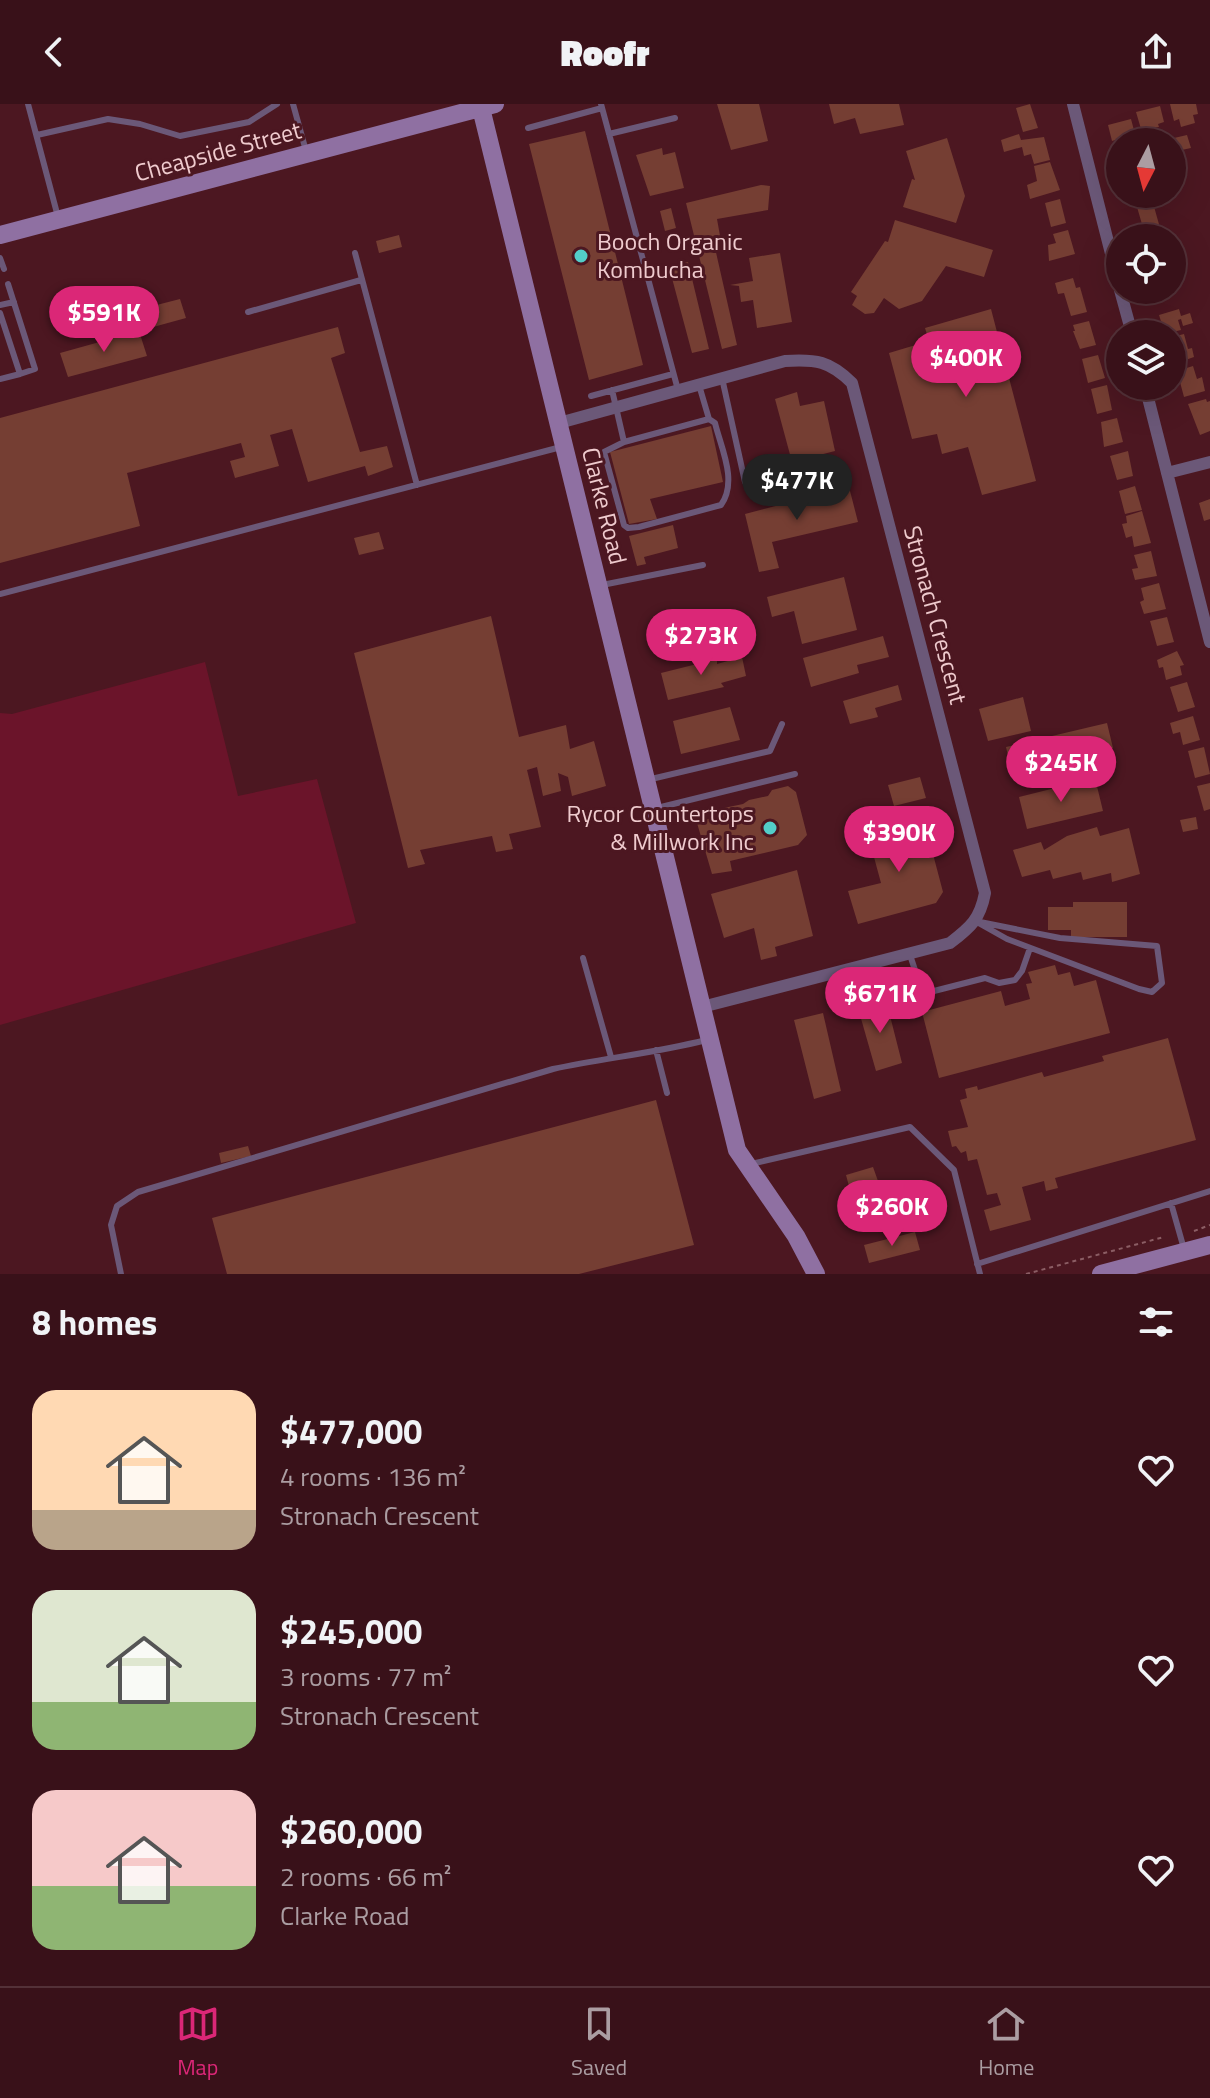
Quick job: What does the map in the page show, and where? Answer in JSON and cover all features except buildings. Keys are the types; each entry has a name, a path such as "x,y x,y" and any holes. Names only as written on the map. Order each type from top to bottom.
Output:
{"main road":[{"name":"Cheapside Street","path":"0,235 485,105"},
{"name":"Clarke Road","path":"485,105 559,423 737,1150 807,1254 816,1274"},
{"path":"1101,1274 1142,1269 1210,1245"},
{"path":"807,1254 831,1274"}],"street":[{"path":"1073,104 1106,234"},
{"name":"Stronach Crescent","path":"559,423 785,361 812,359 837,368 852,383 985,893 981,912 975,921"},
{"path":"1149,400 1210,642"},
{"path":"1167,473 1210,462"},
{"path":"702,1007 950,943 975,921"}],"lane":[{"path":"28,104 59,219"},
{"path":"293,104 307,154"},
{"path":"37,135 108,119 140,124 180,136 249,122 273,105"},
{"path":"528,128 602,106 678,390"},
{"path":"609,134 675,118"},
{"path":"355,253 417,485"},
{"path":"0,258 4,269"},
{"path":"248,312 361,280"},
{"path":"0,379 35,369 8,284"},
{"path":"0,305 14,302"},
{"path":"0,313 4,338 20,374"},
{"path":"591,396 673,374"},
{"path":"722,378 745,482 785,472"},
{"path":"699,385 709,419 715,423 727,471 729,485 725,498 721,505 639,527 624,525 604,452 624,442 709,419"},
{"path":"612,390 624,442"},
{"path":"0,594 565,446"},
{"path":"599,586 703,565"},
{"path":"646,780 770,751 782,724"},
{"path":"654,809 795,774"},
{"path":"975,921 1060,938 1157,946 1162,983 1152,992 1007,939 975,921"},
{"path":"910,954 921,988 930,992 985,978 999,983 1015,980 1022,971 1030,948"},
{"path":"583,958 611,1057"},
{"path":"121,1274 111,1225 117,1206 138,1192 553,1069 710,1039"},
{"path":"656,1050 667,1093"},
{"path":"747,1164 910,1127 954,1170 980,1274"},
{"path":"977,1264 1210,1191"},
{"path":"1171,1203 1185,1252"}],"path":[{"path":"1194,1231 1210,1225"},
{"path":"1026,1274 1164,1237"}],"shaded area":[{"path":"205,662 238,796 317,779 356,923 0,1025 0,713 12,714"}],"place":[{"name":"Booch Organic Kombucha","path":"581,256"},
{"name":"Rycor Countertops & Millwork Inc","path":"770,828"}]}
